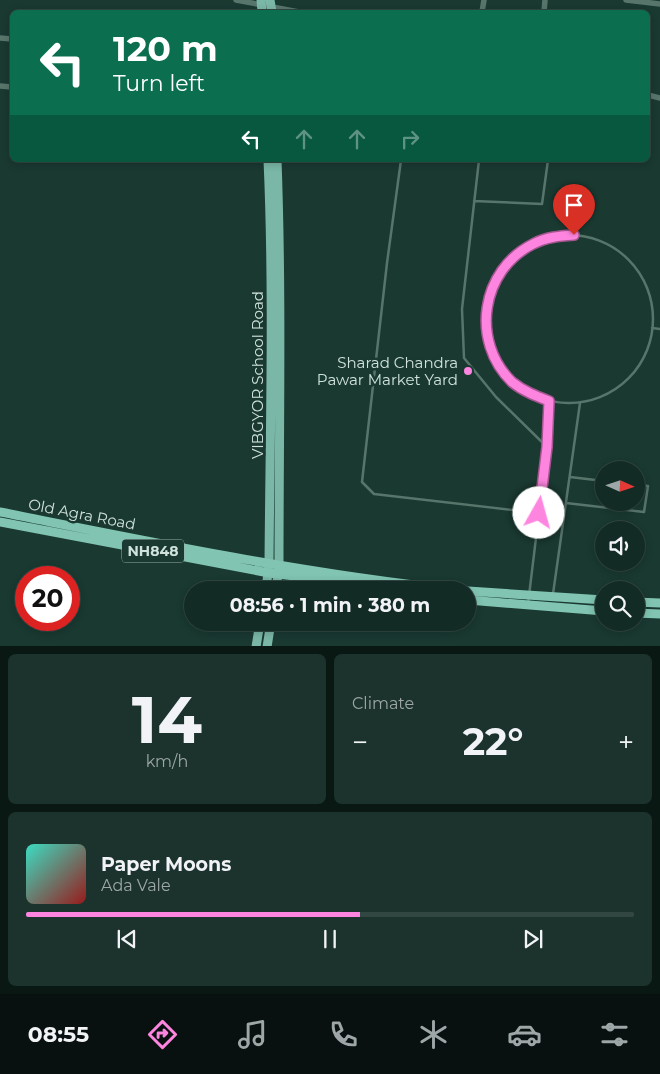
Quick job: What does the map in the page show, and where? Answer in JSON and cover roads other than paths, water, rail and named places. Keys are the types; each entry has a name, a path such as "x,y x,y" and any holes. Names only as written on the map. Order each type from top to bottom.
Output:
{"highway":[{"name":"Old Agra Road","path":"0,512 274,569 306,569 376,581"},
{"name":"NH848","path":"0,522 335,581"},
{"path":"476,592 595,599"},
{"path":"476,601 595,610"},
{"path":"645,603 660,604"},
{"path":"645,613 660,614"}],"main road":[{"name":"VIBGYOR School Road","path":"268,162 271,225 275,581"},
{"name":"VIBGYOR School Road","path":"269,581 274,569 279,237 277,162"},
{"path":"256,646 258,631"},
{"path":"267,646 270,631"}],"street":[{"path":"236,0 290,10"},
{"path":"626,0 660,4"}],"lane":[{"path":"401,162 387,262 362,482 374,494 539,513"},
{"path":"479,162 462,309 464,358 496,397 547,447"},
{"path":"474,201 542,204 548,162"},
{"path":"574,235 594,239 613,247 629,260 641,276 650,296 653,316 652,328 651,337 644,356 633,374 600,398 580,403 565,404 549,401 530,394 513,382 500,366 490,348 486,328 486,307 492,287 502,269 516,254 534,243 553,237 574,235"},
{"path":"652,328 660,329"},
{"path":"528,606 547,447 549,401"},
{"path":"553,597 580,403"},
{"path":"570,477 595,480"},
{"path":"645,486 648,486 645,506"},
{"path":"566,503 595,506"}],"place":[{"name":"Sharad Chandra Pawar Market Yard","path":"468,371"}]}
